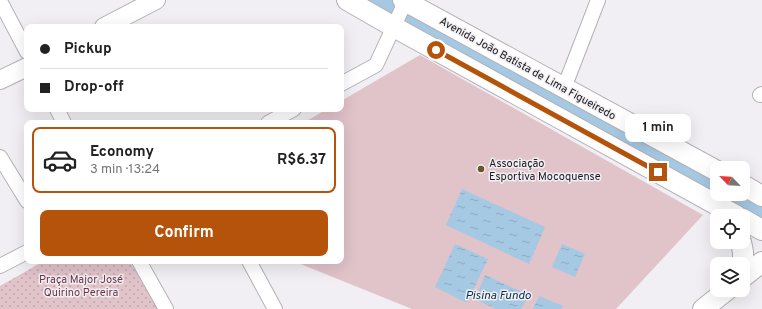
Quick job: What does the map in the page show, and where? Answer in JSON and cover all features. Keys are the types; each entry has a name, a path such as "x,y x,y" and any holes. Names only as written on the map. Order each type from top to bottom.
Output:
{"main road":[{"name":"Avenida João Batista de Lima Figueiredo","path":"347,0 401,10 564,88 710,167"},
{"name":"Avenida João Batista de Lima Figueiredo","path":"401,10 724,209"},
{"path":"750,190 762,196"},
{"name":"Avenida João Batista de Lima Figueiredo","path":"750,224 762,230"},
{"path":"750,271 762,262"},
{"path":"703,309 718,297"}],"street":[{"path":"110,24 156,0"},
{"path":"564,88 598,0"},
{"path":"0,1 24,46"},
{"path":"344,82 376,65 401,10"},
{"path":"0,80 24,68"},
{"path":"274,120 288,112"},
{"path":"0,157 24,196"},
{"path":"0,266 24,254"},
{"path":"141,264 166,309"},
{"path":"251,264 275,309"}],"green space":[{"name":"Associação Esportiva Mocoquense","path":"420,55 703,215 616,309 412,309 300,264 344,264 344,120 308,120 322,112 344,112 344,99"},
{"name":"Praça Major José Quirino Pereira","path":"39,264 131,264 161,309 0,309 0,286"}],"water":[{"path":"462,189 545,227 529,264 446,225"},
{"path":"455,244 488,259 467,303 435,287"},
{"path":"562,244 585,254 575,277 552,267"},
{"name":"Pisina Fundo","path":"485,275 529,295 521,309 496,309 475,299"},
{"path":"539,296 563,306 562,309 533,309"}],"waterway":[{"path":"374,0 710,185"},
{"path":"738,201 762,214"}],"place":[{"name":"Associação Esportiva Mocoquense","path":"481,169"}],"route":[{"path":"436,50 658,172"}]}
